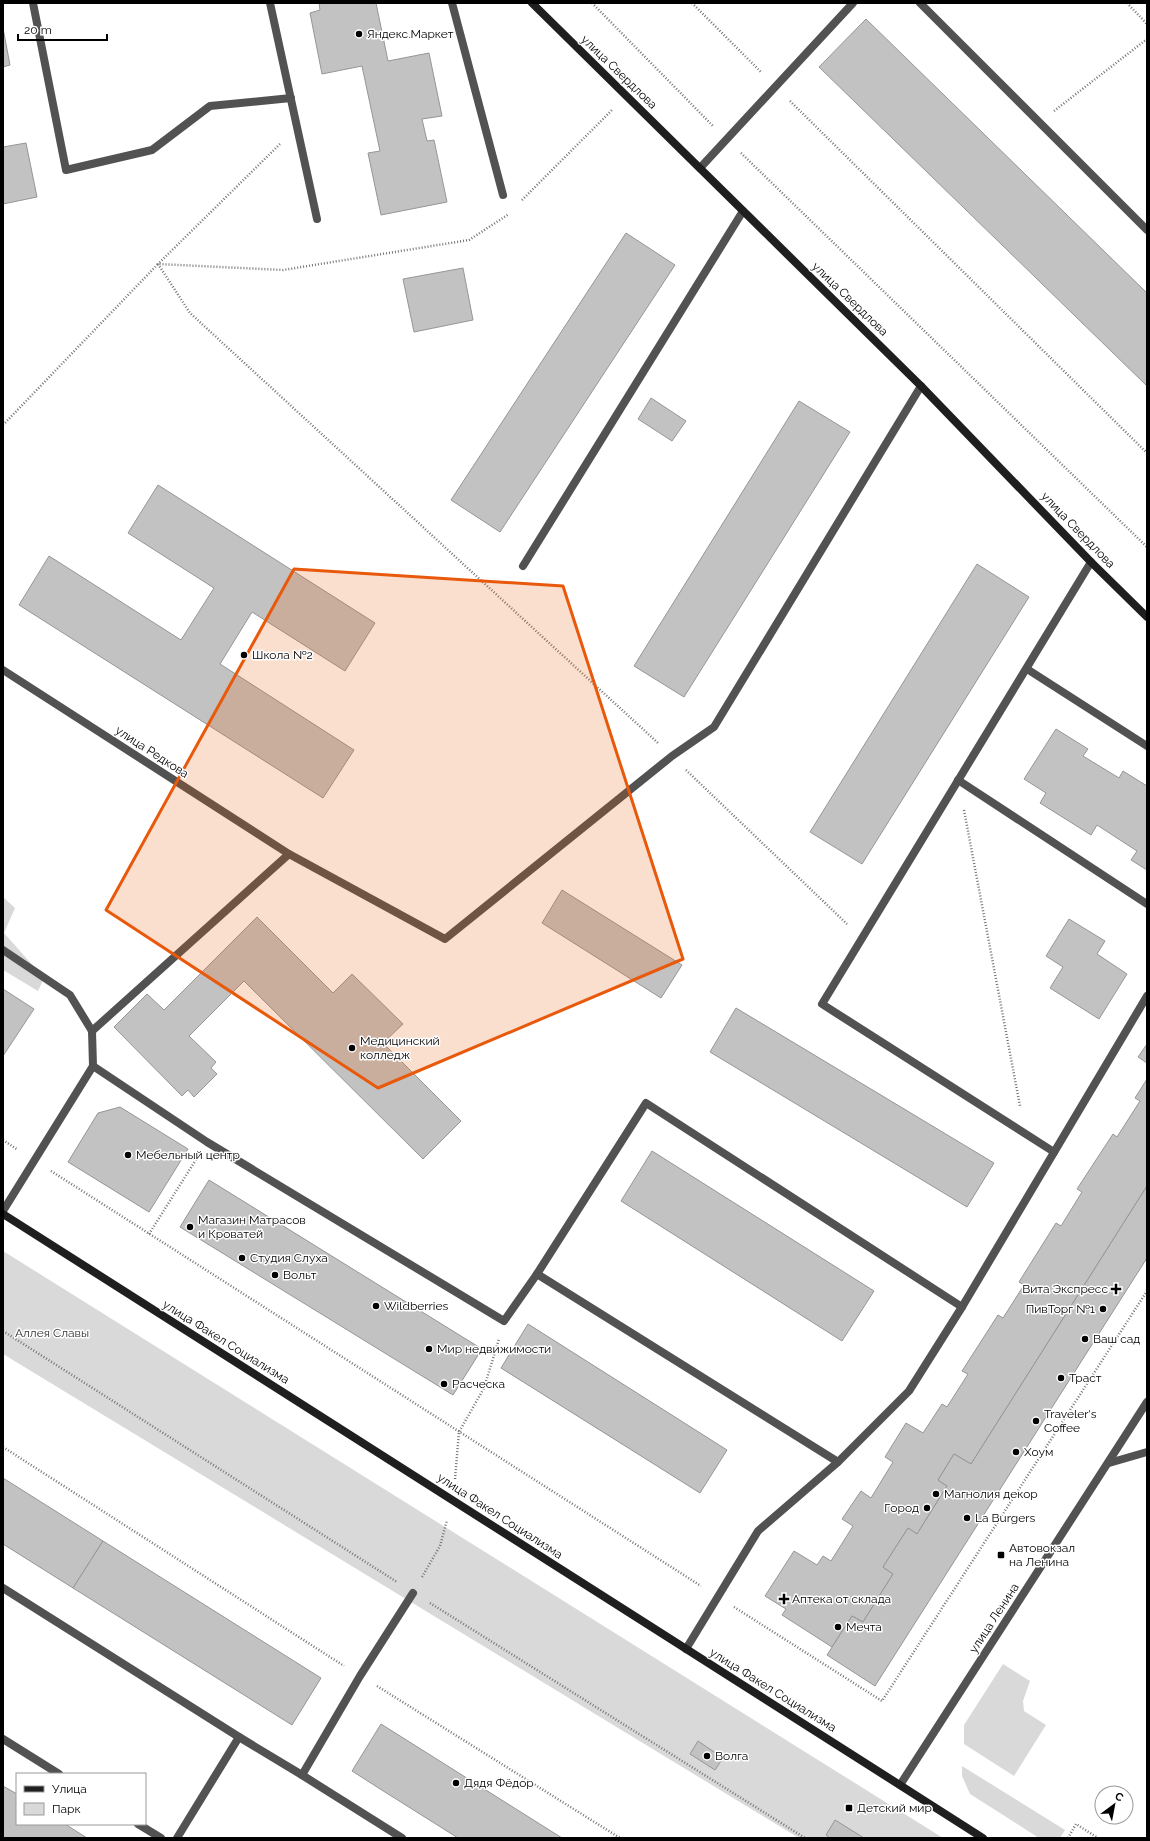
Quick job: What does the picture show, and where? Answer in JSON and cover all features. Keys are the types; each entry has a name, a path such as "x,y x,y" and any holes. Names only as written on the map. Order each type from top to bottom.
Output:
{"main road":[{"name":"улица Свердлова","path":"532,3 921,386 1091,562 1147,617"},
{"name":"улица Факел Социализма","path":"3,1213 983,1838"}],"street":[{"path":"33,3 66,170 152,150 210,106 291,98"},
{"path":"270,3 317,220"},
{"path":"452,3 503,195"},
{"path":"700,168 853,3"},
{"path":"920,3 1147,230"},
{"path":"522,566 743,211"},
{"path":"672,756 714,727 921,386"},
{"path":"1054,1152 822,1004 1091,562"},
{"path":"1026,669 1147,746"},
{"name":"улица Редкова","path":"3,670 289,854 445,939 672,756"},
{"path":"958,780 1147,904"},
{"path":"92,1031 289,854"},
{"path":"3,950 70,994 92,1031 93,1066 34,1160 3,1213"},
{"path":"686,1649 758,1531 838,1462 909,1391 962,1307 1147,996"},
{"path":"93,1066 207,1142 504,1321 537,1274 646,1103 962,1307"},
{"path":"537,1274 838,1462"},
{"name":"улица Ленина","path":"900,1785 1147,1402"},
{"path":"1109,1463 1147,1452"},
{"path":"3,1588 402,1838"},
{"path":"302,1775 360,1676 413,1593"},
{"path":"177,1838 240,1737"},
{"path":"3,1739 57,1773"},
{"path":"140,1825 161,1838"}],"path":[{"path":"592,3 726,139 1147,547"},
{"path":"692,3 1147,453"},
{"path":"1127,3 1147,24"},
{"path":"1039,122 1147,39"},
{"path":"518,204 626,96"},
{"path":"3,425 158,264 297,127"},
{"path":"158,264 283,270 469,240 508,215 513,210"},
{"path":"158,264 190,313 672,756 862,938"},
{"path":"958,780 1025,1134"},
{"path":"3,1140 882,1701 1147,1291"},
{"path":"149,1234 207,1142"},
{"path":"413,1593 440,1546 453,1500 459,1432 484,1388 504,1321"},
{"path":"3,1447 360,1676 620,1838"},
{"path":"1068,1838 1076,1824 1098,1838"}],"highlighted area":[{"path":"294,569 563,586 683,959 378,1088 106,910"}],"green space":[{"path":"3,897 15,908 4,933 44,978 38,991 3,970"},
{"name":"Аллея Славы","path":"3,1251 943,1838 799,1838 3,1354"},
{"path":"1003,1664 1030,1681 1023,1701 1024,1711 1046,1725 1014,1776 964,1744 964,1725"},
{"path":"962,1766 1065,1830 1060,1838 1039,1838 970,1794 962,1776"}],"building":[{"path":"319,3 376,3 388,61 429,53 442,116 422,119 427,141 434,140 447,202 381,215 368,153 380,151 362,66 322,74 310,13 320,10"},
{"path":"866,19 1147,293 1147,386 819,67"},
{"path":"3,28 10,65 3,67"},
{"path":"26,143 37,197 3,204 3,147"},
{"path":"626,233 675,265 500,532 451,500"},
{"path":"463,268 473,320 414,332 403,279"},
{"path":"651,398 686,421 672,441 638,419"},
{"path":"799,401 850,432 684,697 634,666"},
{"path":"158,485 375,623 345,671 252,612 220,664 354,750 323,798 19,605 49,556 181,640 214,588 128,533"},
{"path":"977,564 1029,597 862,864 810,832"},
{"path":"1056,729 1088,749 1083,756 1119,778 1123,771 1147,786 1147,870 1131,860 1137,851 1097,825 1091,835 1040,803 1046,793 1024,779"},
{"path":"562,890 682,965 661,998 542,923"},
{"path":"257,917 333,993 352,974 403,1024 383,1043 461,1121 423,1159 244,981 189,1036 216,1062 211,1068 217,1074 194,1097 188,1090 182,1096 114,1027 147,994 164,1010"},
{"path":"1069,919 1105,941 1097,954 1127,974 1099,1019 1050,988 1063,967 1046,956"},
{"path":"3,989 34,1009 3,1056"},
{"path":"736,1008 994,1163 967,1207 710,1052"},
{"path":"1147,1044 1147,1063 1138,1057"},
{"path":"1147,1079 1147,1186 971,1464 954,1454 938,1480 947,1486 917,1534 908,1528 883,1567 893,1574 863,1622 852,1616 832,1647 782,1615 786,1609 765,1596 794,1551 817,1565 823,1556 831,1561 853,1526 842,1519 861,1491 871,1498 893,1462 885,1457 906,1423 923,1433 942,1404 947,1407 968,1374 962,1371 998,1315 1003,1318 1024,1285 1019,1282 1056,1223 1061,1226 1082,1192 1077,1189 1113,1134 1117,1137 1140,1101 1135,1098"},
{"name":"Мебельный центр","path":"120,1107 188,1149 149,1212 68,1162 98,1113"},
{"path":"652,1151 874,1291 842,1341 621,1201"},
{"path":"209,1180 482,1349 453,1395 180,1227"},
{"path":"1147,1186 1147,1258 875,1686 827,1655 852,1616 863,1622 893,1574 883,1567 908,1528 917,1534 947,1486 938,1480 954,1454 971,1464"},
{"path":"528,1324 727,1450 700,1493 501,1368"},
{"path":"3,1478 103,1541 73,1588 3,1544"},
{"path":"103,1541 321,1678 292,1725 73,1588"},
{"path":"381,1724 562,1838 458,1838 377,1787 352,1771"},
{"name":"Волга","path":"698,1741 723,1758 715,1770 690,1754"},
{"path":"3,1786 16,1793 16,1825 67,1825 87,1838 3,1838"},
{"path":"835,1820 864,1838 830,1838 826,1835"}],"place":[{"name":"Яндекс.Маркет","path":"359,34"},
{"name":"Школа №2","path":"244,655"},
{"name":"Медицинский колледж","path":"352,1048"},
{"name":"Мебельный центр","path":"128,1155"},
{"name":"Магазин Матрасов и Кроватей","path":"190,1227"},
{"name":"Студия Слуха","path":"242,1258"},
{"name":"Вольт","path":"275,1275"},
{"name":"Вита Экспресс","path":"1116,1289"},
{"name":"Wildberries","path":"376,1306"},
{"name":"ПивТорг №1","path":"1103,1309"},
{"name":"Ваш сад","path":"1085,1339"},
{"name":"Мир недвижимости","path":"429,1349"},
{"name":"Траст","path":"1061,1378"},
{"name":"Расческа","path":"444,1384"},
{"name":"Traveler's Coffee","path":"1036,1421"},
{"name":"Хоум","path":"1016,1452"},
{"name":"Магнолия декор","path":"936,1494"},
{"name":"Город","path":"927,1508"},
{"name":"La Burgers","path":"967,1518"},
{"name":"Автовокзал на Ленина","path":"1001,1555"},
{"name":"Аптека от склада","path":"784,1599"},
{"name":"Мечта","path":"838,1627"},
{"name":"Волга","path":"707,1756"},
{"name":"Дядя Фёдор","path":"456,1783"},
{"name":"Детский мир","path":"849,1808"}]}
